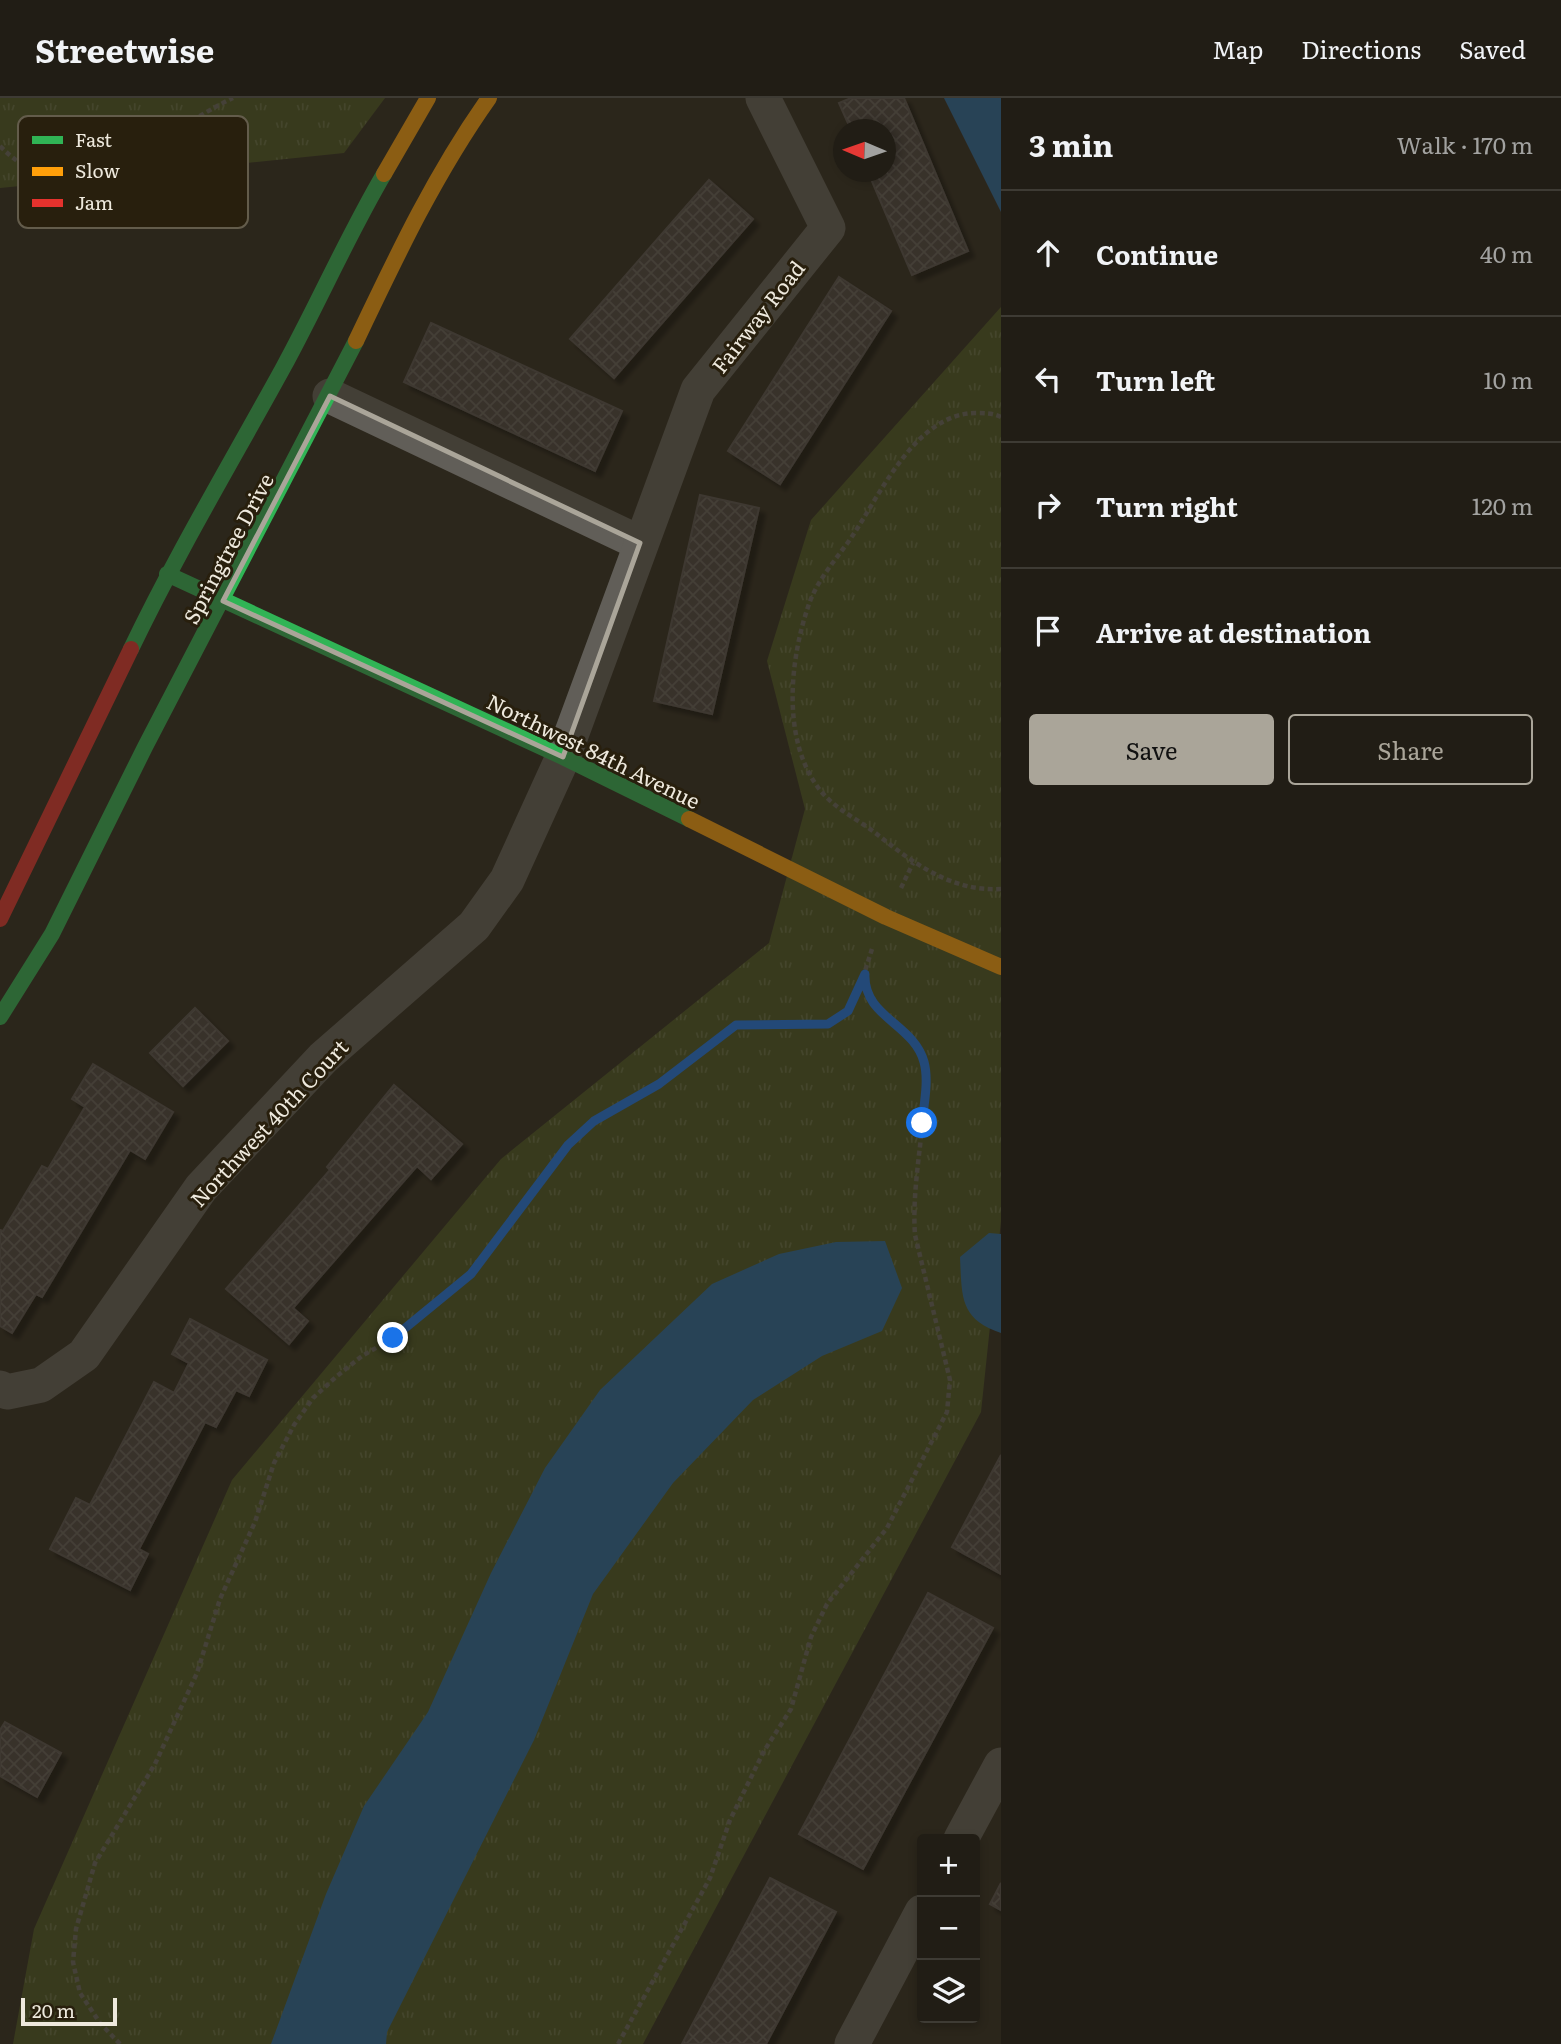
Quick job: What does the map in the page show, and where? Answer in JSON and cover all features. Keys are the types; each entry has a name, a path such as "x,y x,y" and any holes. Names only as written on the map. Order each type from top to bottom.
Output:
{"street":[{"name":"Springtree Drive","path":"0,919 167,574 285,365 350,232 428,98"},
{"name":"Springtree Drive","path":"0,1017 52,934 330,396 401,247 457,143 489,98"},
{"name":"Fairway Road","path":"563,757 698,390 828,228 763,98"},
{"path":"330,396 640,542"},
{"name":"Northwest 84th Avenue","path":"167,574 563,757 886,917 1001,967"},
{"name":"Northwest 40th Court","path":"0,1388 7,1392 41,1385 84,1355 201,1188 313,1068 474,926 508,880 563,757"},
{"path":"964,1834 1001,1765"},
{"path":"852,2044 917,1921"}],"path":[{"path":"204,116 233,98"},
{"path":"0,146 18,163"},
{"path":"1001,417 994,414 967,414 943,422 920,439 904,458 825,572 809,604 802,630 793,694 794,721 803,756 816,785 830,802 918,866 971,887 1001,889"},
{"path":"120,2044 100,2023 80,1993 73,1962 80,1916 95,1863 155,1765 197,1673 220,1599 255,1522 274,1463 294,1424 313,1398 337,1376 362,1356 393,1338 471,1274 568,1145 594,1121 659,1084 736,1025 828,1024 848,1011 865,974 874,942"},
{"path":"618,2044 710,1878 730,1820 764,1751 791,1709 811,1637 827,1604 887,1528 947,1412 950,1380 915,1235 913,1210 925,1063 916,1043 876,1009 864,988 865,974"}],"highlighted area":[{"path":"330,396 640,543 563,757 223,601"}],"green space":[{"path":"0,98 385,98 344,153 248,163 248,116 18,116 18,186 0,188"},
{"path":"1001,307 1001,1221 981,1412 643,2044 13,2044 34,1929 232,1480 501,1159 769,943 805,809 767,661 811,520"}],"water":[{"path":"944,98 1001,98 1001,212"},
{"path":"989,1233 1001,1234 1001,1333 977,1321 970,1313 965,1304 961,1283 960,1257"},
{"path":"885,1241 902,1288 882,1331 822,1356 753,1400 673,1483 593,1594 534,1740 387,2032 386,2044 271,2044 326,1894 364,1806 428,1712 491,1573 545,1468 600,1390 712,1284 779,1254 836,1242"}],"building":[{"path":"851,98 904,98 968,251 912,275 872,182 896,182 896,119 846,119 839,103"},
{"path":"709,180 753,219 614,378 570,339"},
{"path":"839,277 891,311 780,484 728,451"},
{"path":"431,323 622,411 595,471 404,382"},
{"path":"700,495 759,508 712,714 654,701"},
{"path":"195,1008 228,1041 183,1086 150,1053"},
{"path":"93,1064 173,1112 145,1159 130,1150 42,1297 36,1294 12,1333 0,1326 0,1230 3,1231 42,1166 48,1169 85,1107 72,1099"},
{"path":"394,1085 462,1144 431,1179 417,1166 293,1308 308,1321 289,1344 226,1289 330,1170 327,1167"},
{"path":"190,1319 267,1360 249,1396 236,1390 216,1427 205,1422 139,1549 148,1554 130,1590 50,1549 76,1498 90,1505 154,1382 174,1393 189,1363 172,1354"},
{"path":"1001,1455 1001,1574 952,1547"},
{"path":"928,1593 993,1628 863,1869 799,1834"},
{"path":"5,1722 61,1753 37,1797 0,1776 0,1730"},
{"path":"770,1878 836,1912 766,2044 682,2044"},
{"path":"1001,1883 1001,1910 990,1904"}],"traffic: fast":[{"path":"131,649 186,542 296,344 384,174"},
{"path":"0,1017 52,934 145,747 356,341"},
{"path":"167,574 563,757 689,819"}],"traffic: slow":[{"path":"384,174 428,98"},
{"path":"356,341 434,186 489,98"},
{"path":"689,819 886,917 1001,967"}],"traffic: jam":[{"path":"0,919 131,649"}],"route":[{"path":"393,1338 471,1274 506,1231 568,1145 594,1121 659,1084 736,1025 801,1027 828,1024 848,1011 865,974 864,988 876,1009 916,1043 925,1063 922,1123"}]}
